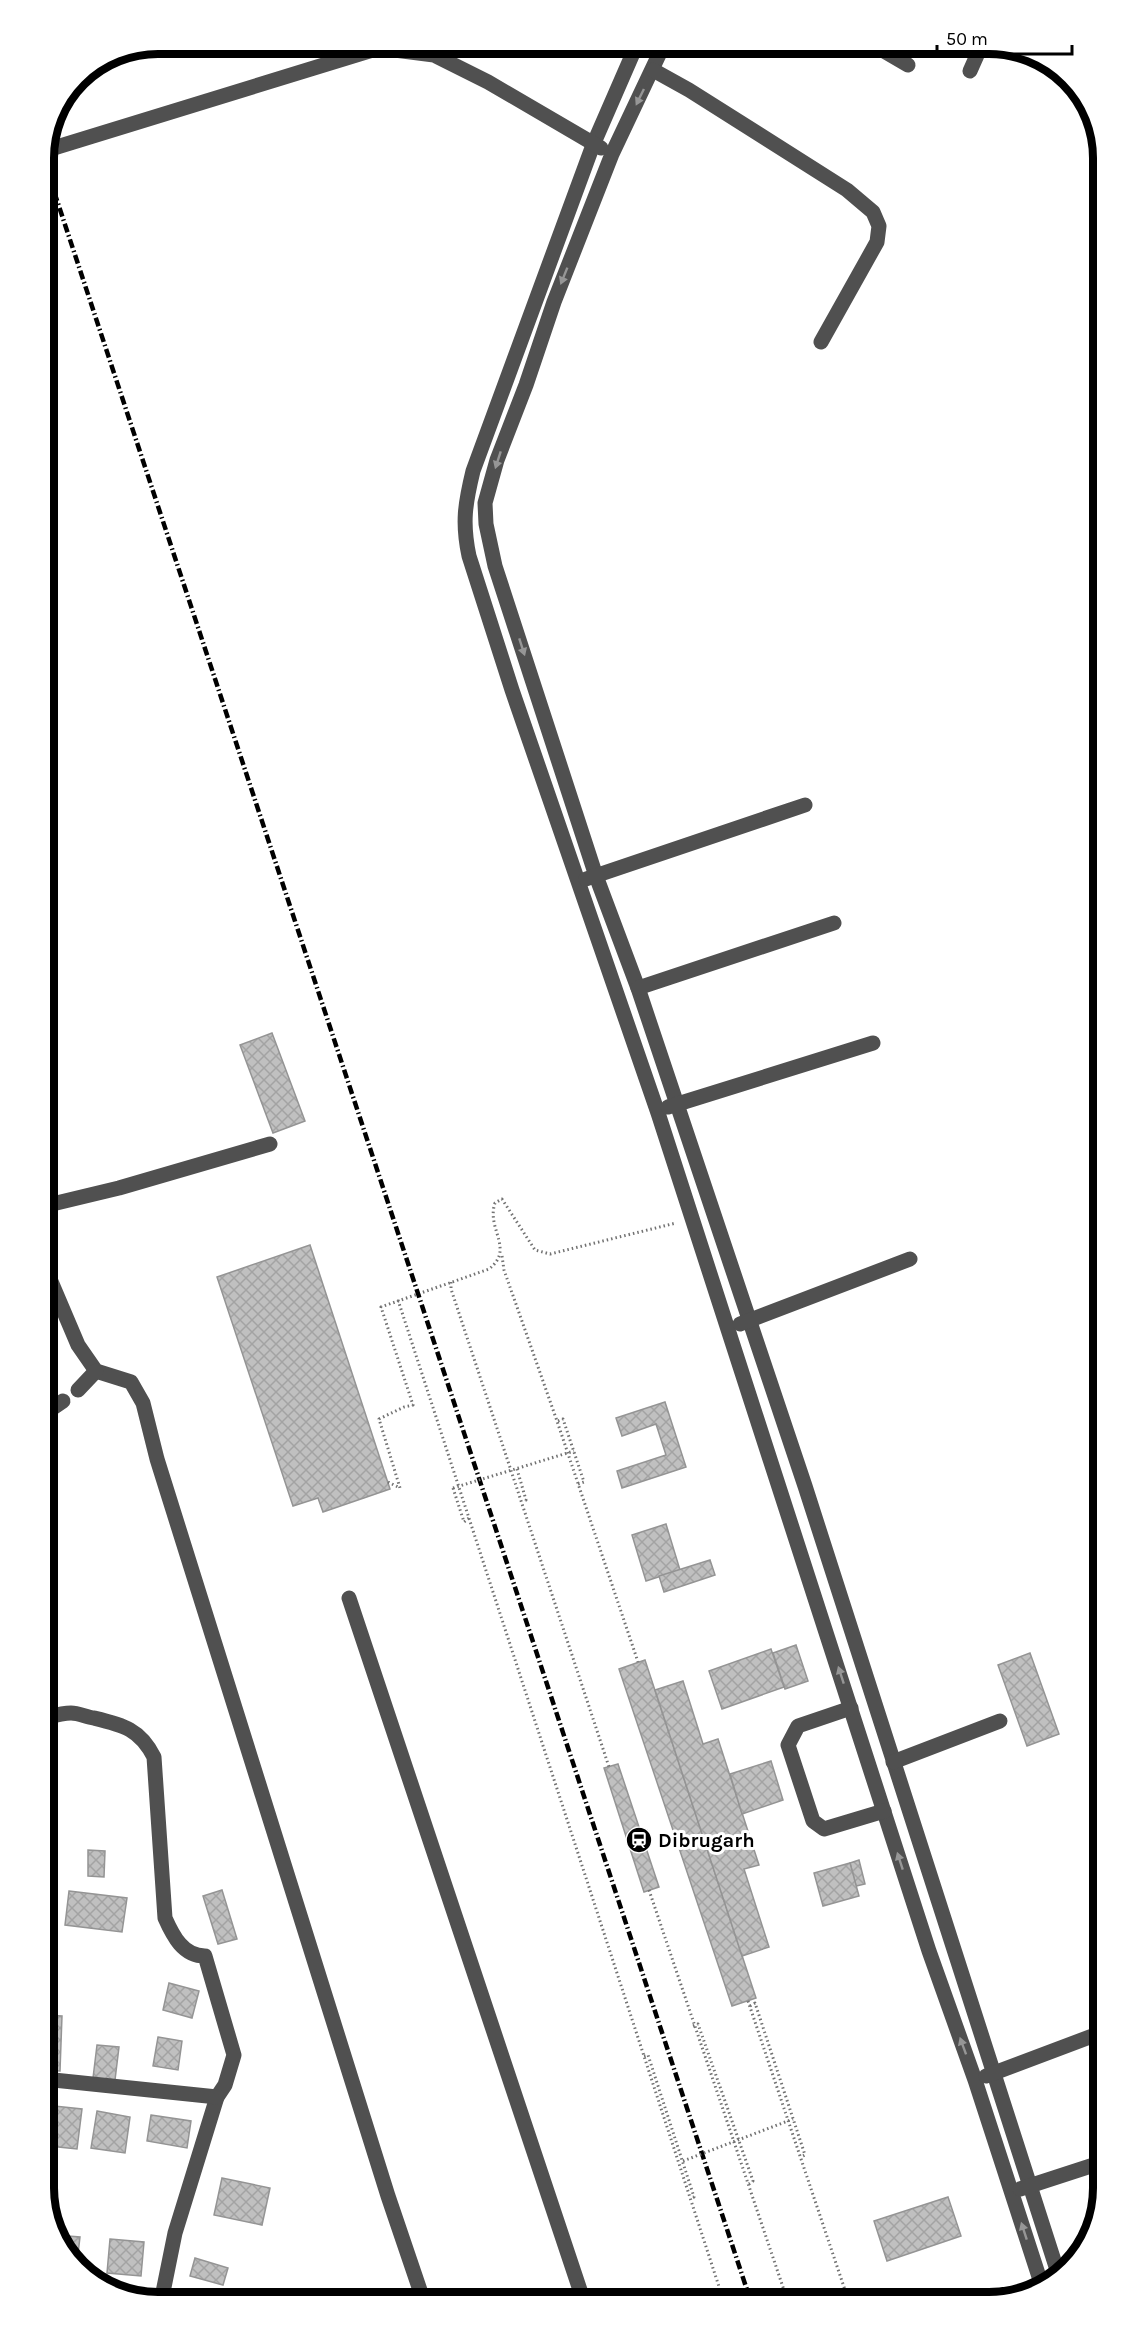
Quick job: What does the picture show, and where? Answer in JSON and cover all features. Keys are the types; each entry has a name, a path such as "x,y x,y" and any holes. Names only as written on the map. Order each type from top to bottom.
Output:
{"street":[{"path":"329,54 338,60"},
{"path":"55,148 358,54"},
{"path":"426,54 434,55 488,82 612,154"},
{"path":"633,54 593,145 473,471 464,519 469,556 512,690 658,1113 929,1951 975,2080 1040,2279"},
{"path":"660,54 612,154 554,302 526,385 497,460 486,503 486,524 495,566 596,876 638,988 675,1104 805,1486 1056,2267"},
{"path":"889,54 908,65"},
{"path":"970,71 978,54"},
{"path":"653,70 689,90 848,190 873,212 879,226 877,242 821,342"},
{"path":"578,882 805,805"},
{"path":"638,988 834,923"},
{"path":"658,1113 675,1104 873,1043"},
{"path":"54,1204 125,1186 270,1144"},
{"path":"729,1328 910,1259"},
{"path":"54,1289 78,1345 96,1371 131,1382 143,1403 157,1459 345,2060 421,2292"},
{"path":"78,1390 96,1371"},
{"path":"54,1407 63,1401"},
{"path":"349,1598 581,2292"},
{"path":"851,1708 798,1726 788,1745 813,1821 824,1829 884,1811"},
{"path":"54,1716 70,1713 120,1724 147,1742 154,1756 165,1918 172,1934 190,1954 205,1956 234,2055 225,2085 217,2097 175,2233 163,2292"},
{"path":"893,1762 1000,1721"},
{"path":"975,2080 1093,2036"},
{"path":"54,2080 217,2097"},
{"path":"1012,2191 1093,2166"}],"path":[{"path":"638,1662 558,1421 504,1270 492,1211 495,1203 502,1199 535,1250 550,1254 693,1219"},
{"path":"388,1482 400,1488 379,1419 413,1405 381,1307 489,1269 498,1262 502,1254"},
{"path":"451,1282 451,1289 523,1501 609,1767"},
{"path":"398,1300 721,2292"},
{"path":"558,1421 563,1419 584,1482 578,1484"},
{"path":"470,1518 464,1522 453,1488 573,1451"},
{"path":"517,1469 526,1500 523,1501"},
{"path":"649,1890 785,2292"},
{"path":"748,2001 846,2292"},
{"path":"750,2006 755,2003 805,2155 801,2157"},
{"path":"693,2026 698,2024 739,2140 753,2181 748,2184"},
{"path":"645,2056 648,2055 683,2161 694,2197 690,2198"},
{"path":"683,2161 793,2119"}],"building":[{"path":"272,1033 305,1121 273,1133 240,1045"},
{"path":"310,1245 390,1489 323,1512 318,1498 293,1506 217,1277"},
{"path":"665,1402 686,1467 622,1488 617,1471 666,1455 656,1424 622,1436 616,1418"},
{"path":"666,1524 680,1570 646,1581 632,1535"},
{"path":"710,1560 715,1575 664,1592 659,1576"},
{"path":"796,1645 808,1681 785,1689 773,1653"},
{"path":"771,1649 784,1687 722,1709 709,1671"},
{"path":"1030,1653 1059,1734 1027,1746 998,1665"},
{"path":"645,1660 756,1998 732,2006 619,1669"},
{"name":"Dibrugarh","path":"683,1681 703,1744 718,1739 759,1865 744,1869 769,1947 742,1956 655,1690"},
{"path":"771,1761 783,1800 742,1814 730,1774"},
{"path":"618,1764 659,1887 644,1892 604,1768"},
{"path":"88,1850 105,1851 104,1877 88,1876"},
{"path":"859,1860 865,1884 856,1886 850,1863"},
{"path":"850,1863 859,1896 823,1906 814,1873"},
{"path":"222,1890 237,1939 218,1944 203,1896"},
{"path":"69,1891 127,1898 122,1932 65,1925"},
{"path":"169,1983 199,1991 192,2018 163,2010"},
{"path":"54,2016 62,2016 60,2071 54,2071"},
{"path":"158,2037 182,2041 178,2070 153,2066"},
{"path":"97,2045 119,2047 115,2080 93,2078"},
{"path":"54,2106 82,2109 77,2149 54,2147"},
{"path":"97,2111 130,2117 125,2153 91,2148"},
{"path":"151,2115 191,2121 187,2148 147,2141"},
{"path":"222,2178 270,2188 262,2225 214,2215"},
{"path":"948,2197 961,2236 887,2261 874,2221"},
{"path":"66,2236 80,2237 78,2255"},
{"path":"110,2239 144,2242 141,2276 107,2273"},
{"path":"195,2258 228,2268 223,2285 190,2276"}],"railway":[{"path":"54,191 748,2292"}],"place":[{"name":"Dibrugarh","path":"639,1840"}]}
